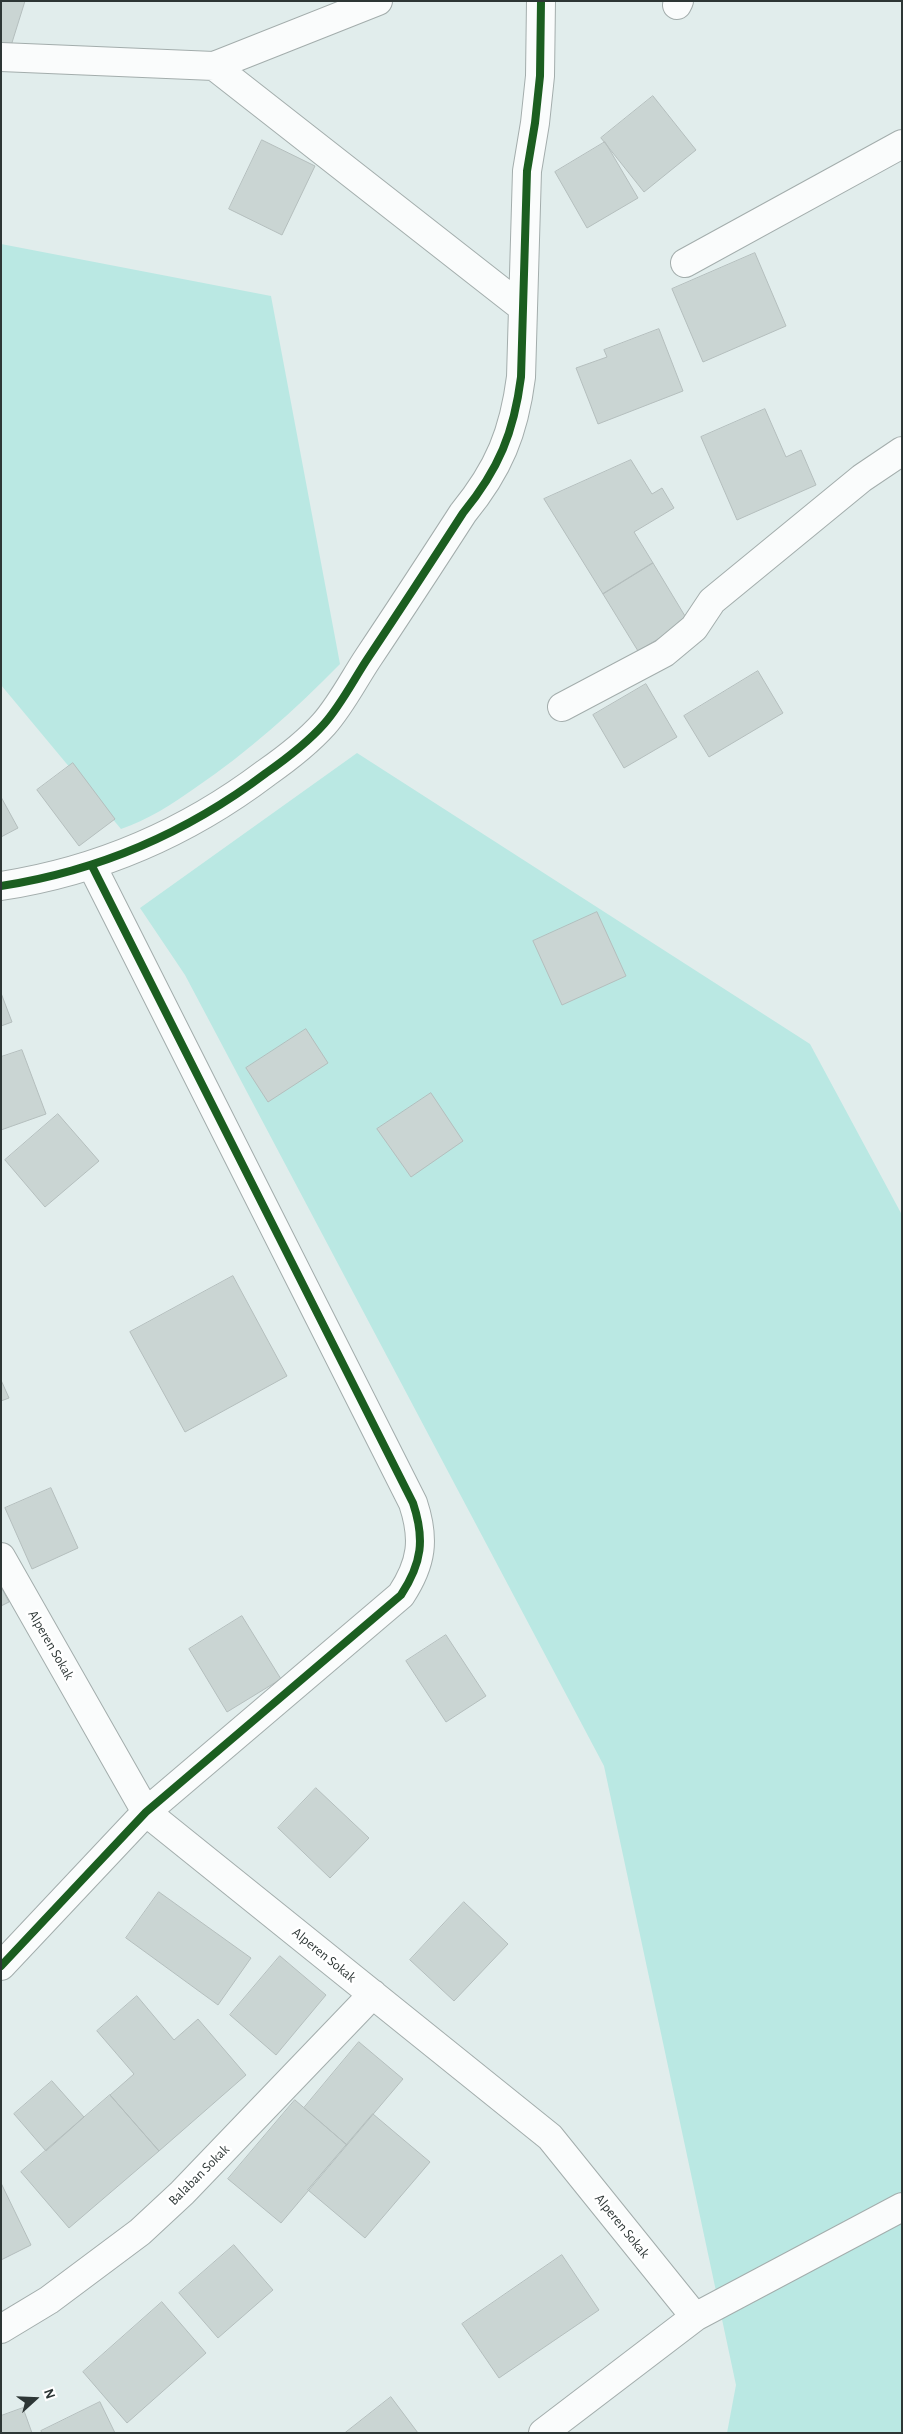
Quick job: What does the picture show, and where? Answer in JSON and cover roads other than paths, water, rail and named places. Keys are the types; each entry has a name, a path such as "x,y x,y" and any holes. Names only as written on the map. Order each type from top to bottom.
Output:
{"street":[{"path":"1,57 214,66 378,1"},
{"path":"1,886 34,881 92,866 147,844 200,818 244,790 286,759 324,724 498,465 517,409 521,377 527,171 535,124 540,76 541,1"},
{"path":"214,66 523,308"},
{"path":"685,263 902,144"},
{"path":"562,707 664,653 680,642 694,628 712,602 862,478 902,451"},
{"path":"1,1966 146,1812 401,1595 411,1580 418,1563 420,1529 413,1503 92,866"},
{"name":"Alperen Sokak","path":"1,1557 146,1812 550,2136 695,2317"},
{"name":"Balaban Sokak","path":"1,2328 49,2300 140,2232 182,2193 373,1994"},
{"path":"543,2433 695,2317 902,2207"}]}
